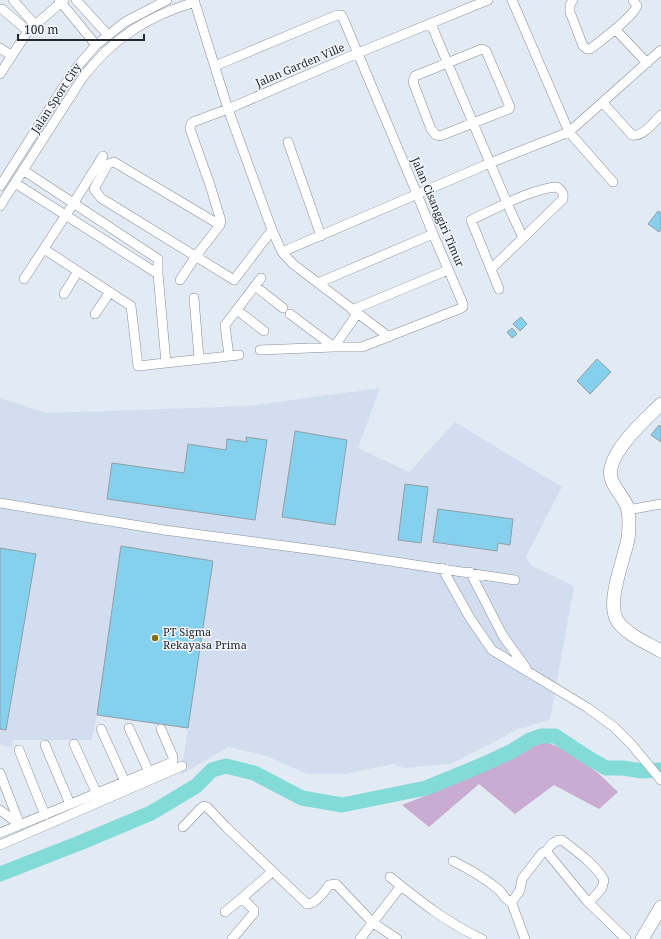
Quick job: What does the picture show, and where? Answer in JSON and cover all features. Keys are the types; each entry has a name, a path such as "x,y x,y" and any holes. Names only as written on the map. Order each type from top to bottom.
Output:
{"street":[{"path":"14,0 32,28 1,10 8,3 14,0"},
{"path":"76,0 108,35"},
{"name":"Jalan Sport City","path":"0,186 77,67 96,45 125,22 167,0"},
{"name":"Jalan Garden Ville","path":"220,225 221,217 190,129 193,122 228,109 358,53 488,0"},
{"path":"512,0 569,132 613,182"},
{"path":"574,0 570,5 570,12 587,50 615,29 636,8 636,3 632,0"},
{"path":"0,74 32,28 62,1 96,45"},
{"path":"194,1 228,109 272,230 282,252 293,264 354,312 389,337"},
{"name":"Jalan Sport City","path":"0,206 83,77 107,50 121,38 158,15 172,8 194,1"},
{"name":"Jalan Cisanggiri Timur","path":"215,66 337,15 341,15 343,18 462,301 463,307 389,337"},
{"path":"431,24 523,238"},
{"path":"615,29 647,63"},
{"path":"0,48 12,56"},
{"path":"482,49 486,51 510,107 509,109 473,124 440,136 434,132 431,129 413,82 413,78 447,62 482,49"},
{"path":"282,252 490,163 569,132 661,50"},
{"path":"603,103 632,135 637,136 641,134 661,116"},
{"path":"288,142 321,236"},
{"path":"24,279 66,216 103,156"},
{"path":"180,280 196,256 220,225 114,162 108,164 94,189 101,198 196,256 234,280 272,230"},
{"path":"23,170 158,259 166,363"},
{"path":"15,183 158,274"},
{"path":"491,269 563,199 564,195 562,191 557,187 545,188 507,203 471,220 499,289"},
{"path":"318,283 433,234"},
{"path":"44,249 131,306 138,366 234,355 226,325 261,278"},
{"path":"334,347 354,312 448,270"},
{"path":"64,294 78,271"},
{"path":"255,286 334,347"},
{"path":"95,314 110,292"},
{"path":"194,298 199,359"},
{"path":"238,310 264,331"},
{"path":"260,350 362,347 389,337"},
{"path":"661,404 628,437 613,462 610,472 611,478 628,510 629,524 628,538 614,599 615,615 618,622 626,630 661,651"},
{"path":"0,503 164,530 442,568 515,580"},
{"path":"628,510 641,506 661,504"},
{"path":"442,568 470,618 492,650 588,708 614,727 631,744 661,780"},
{"path":"470,572 503,636 528,671"},
{"path":"129,728 149,772"},
{"path":"101,729 125,782"},
{"path":"0,833 170,763 173,761 173,757 161,729"},
{"path":"74,744 96,794"},
{"path":"45,745 70,804"},
{"path":"19,750 45,815"},
{"path":"0,845 182,766"},
{"path":"1,775 20,825"},
{"path":"183,827 200,809 204,806 207,807 226,827 309,905 326,890 329,884 336,884 372,922 397,939"},
{"path":"0,810 20,825"},
{"path":"511,901 520,890 522,879 542,853 559,839 591,865 604,880 602,888 589,903"},
{"path":"546,851 589,903 626,939"},
{"path":"453,861 481,876 495,887 507,900 511,901 525,939"},
{"path":"225,912 273,871"},
{"path":"390,877 431,910 453,924 482,939"},
{"path":"360,939 401,886"},
{"path":"232,939 254,913 254,910 242,898"},
{"path":"642,939 661,907"}],"shaded area":[{"path":"380,388 358,448 409,472 455,422 562,487 526,557 532,566 574,586 550,720 518,729 451,764 404,768 393,764 345,774 307,774 267,756 228,747 181,775 188,728 97,715 92,740 13,740 12,747 0,745 0,398 47,413 248,406"},
{"path":"546,742 566,750 598,773 618,792 599,809 554,785 515,814 479,784 429,827 402,805 472,777 519,751"}],"building":[{"path":"658,211 661,213 661,229 659,232 648,224"},
{"path":"521,317 527,324 520,331 513,324"},
{"path":"512,328 517,334 512,338 507,332"},
{"path":"597,359 611,372 590,394 577,381"},
{"path":"659,425 661,427 661,442 651,435"},
{"path":"295,431 347,440 335,525 282,517"},
{"path":"246,437 267,440 255,520 107,499 112,463 184,473 188,444 226,450 227,439 247,442"},
{"path":"405,484 428,487 421,543 398,540"},
{"path":"438,509 513,519 510,545 498,543 497,551 433,542"},
{"name":"PT Sigma Rekayasa Prima","path":"121,546 213,561 188,728 97,715"},
{"path":"0,548 36,554 6,730 0,729"}],"waterway":[{"path":"0,874 151,813 196,786 212,770 226,766 254,773 302,798 342,805 426,788 482,765 512,751 530,740 541,736 555,736 606,768 623,768 642,771 661,770"}],"place":[{"name":"PT Sigma Rekayasa Prima","path":"155,638"}]}
